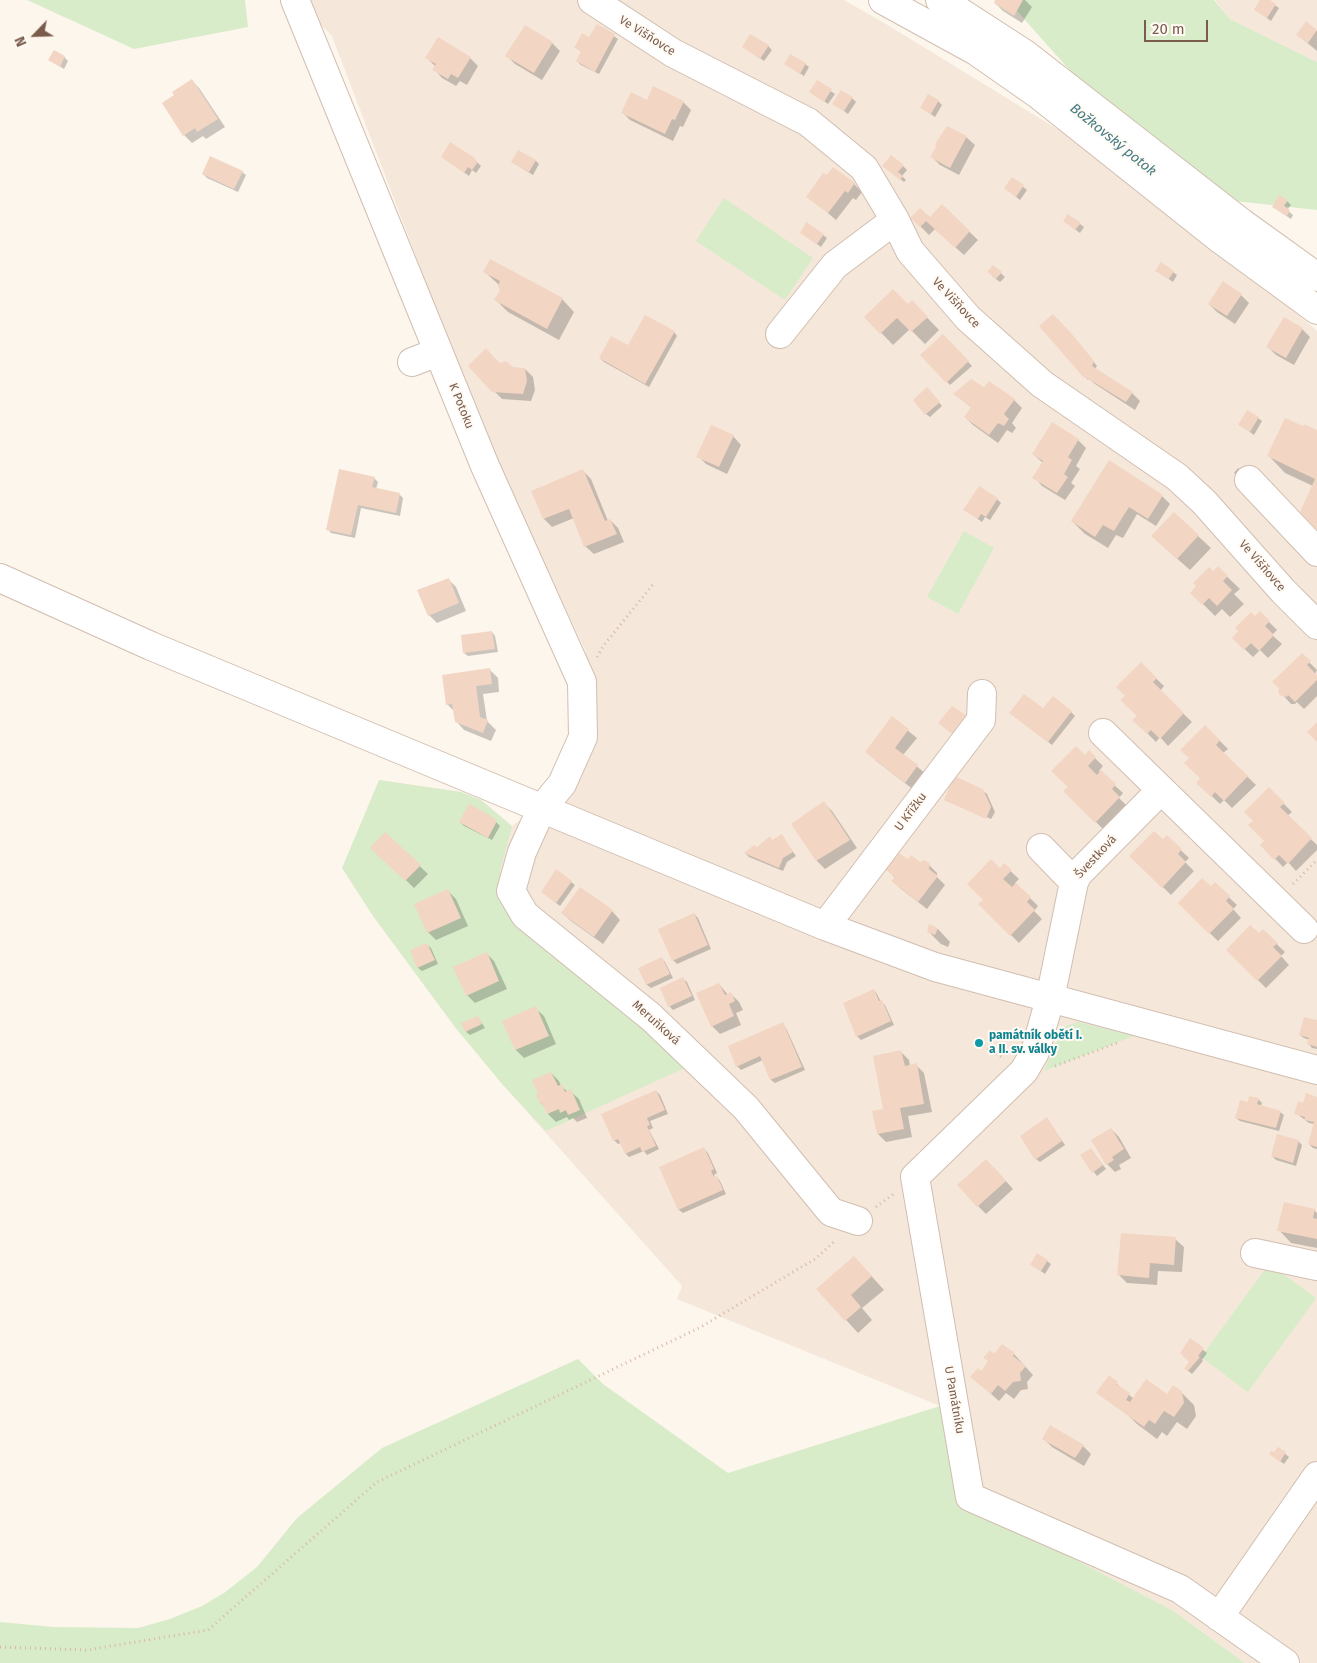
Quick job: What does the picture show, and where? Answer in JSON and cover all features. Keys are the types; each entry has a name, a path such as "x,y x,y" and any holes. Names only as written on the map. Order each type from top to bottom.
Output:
{"street":[{"name":"K Potoku","path":"295,0 485,466 582,682 583,737 562,784 542,808"},
{"name":"Ve Višňovce","path":"592,0 673,53 808,122 864,168 895,220 910,251 968,318 1042,384 1177,476 1204,502 1283,591 1317,625"},
{"path":"883,0 976,51 1038,95 1220,239 1317,310"},
{"path":"940,0 1025,54 1242,222 1317,277"},
{"path":"780,334 835,265 895,220"},
{"path":"412,362 438,352"},
{"path":"1249,480 1317,552"},
{"path":"0,578 152,646 825,926 935,967 1317,1070"},
{"name":"U Křížku","path":"825,926 981,720 982,694"},
{"path":"1103,733 1304,928"},
{"name":"Švestková","path":"1050,999 1074,882 1078,874 1161,790"},
{"name":"Meruňková","path":"542,808 522,852 511,892 525,915 651,1017 739,1101 831,1212 858,1221"},
{"path":"1041,848 1074,882"},
{"path":"915,1177 1024,1071 1035,1052 1050,999"},
{"name":"U Památníku","path":"915,1177 970,1497 1180,1589 1285,1663"},
{"path":"1255,1252 1317,1266"},
{"path":"1220,1617 1317,1476"}],"path":[{"path":"582,682 604,645 655,582"},
{"path":"1276,902 1317,860"},
{"path":"1053,1067 1125,1040"},
{"path":"0,1646 87,1650 208,1630 377,1482 699,1328 814,1259 858,1221 915,1177"}],"shaded area":[{"path":"296,0 844,0 1137,178 1317,331 1317,1663 1245,1663 1172,1610 965,1502 940,1406 677,1299 682,1286 503,1085 455,1027 373,916 379,780 461,792 481,800 512,826 570,784 586,652 479,422 332,36"},
{"path":"1215,0 1317,0 1317,62 1230,19"}],"green space":[{"path":"27,0 245,0 248,27 134,49"},
{"path":"996,0 1214,0 1230,19 1317,62 1317,210 1181,195 1016,10"},
{"path":"724,198 813,258 785,300 696,241"},
{"path":"964,531 994,548 958,614 927,597"},
{"path":"379,780 461,792 481,800 512,826 500,871 501,898 509,917 518,929 576,971 643,1025 687,1067 546,1131 503,1085 455,1027 373,916 342,868"},
{"path":"1078,1022 1134,1036 1044,1071 1052,1051 1066,1026"},
{"path":"1269,1264 1316,1298 1248,1392 1201,1357"},
{"path":"578,1359 603,1384 728,1473 940,1406 965,1502 1172,1610 1245,1663 0,1663 0,1622 53,1627 138,1628 170,1619 202,1606 224,1593 257,1567 297,1518 382,1448"}],"building":[{"path":"995,0 1023,0 1014,16 994,3"},
{"path":"1260,0 1270,0 1276,4 1267,18 1254,10"},
{"path":"1306,21 1317,30 1308,43 1296,35"},
{"path":"597,24 615,34 595,72 576,61 581,51 574,48 582,33 589,37"},
{"path":"525,25 553,42 534,73 505,56"},
{"path":"750,34 769,45 760,59 742,47"},
{"path":"438,37 471,57 458,78 451,74 448,79 432,70 436,64 425,58"},
{"path":"54,50 65,56 60,67 48,60"},
{"path":"790,54 806,63 800,74 784,64"},
{"path":"192,79 218,119 197,132 195,128 183,136 162,103 174,95 172,92"},
{"path":"817,80 832,89 824,102 809,92"},
{"path":"653,86 684,101 675,120 672,119 665,134 621,113 631,92 647,100"},
{"path":"841,90 853,97 844,111 832,104"},
{"path":"928,94 939,100 931,114 920,108"},
{"path":"947,126 967,136 950,168 930,157 936,147 935,144"},
{"path":"450,142 475,158 478,162 472,170 468,167 464,173 441,157"},
{"path":"518,150 536,160 529,172 511,162"},
{"path":"891,155 904,165 898,172 903,176 900,180 882,166"},
{"path":"210,156 243,171 234,189 202,174"},
{"path":"833,167 855,183 848,193 845,191 828,213 806,197 823,173 827,175"},
{"path":"1012,177 1024,185 1016,197 1004,188"},
{"path":"1279,195 1288,200 1284,206 1290,210 1287,216 1272,207"},
{"path":"942,204 970,231 955,248 926,221 920,227 910,218 920,208 930,217"},
{"path":"1068,214 1081,223 1075,230 1063,221"},
{"path":"806,222 824,234 817,244 800,233"},
{"path":"490,259 563,298 547,329 494,300 500,290 498,286 500,281 483,272"},
{"path":"1161,262 1174,271 1169,279 1155,271"},
{"path":"993,265 1002,272 996,279 987,272"},
{"path":"1223,281 1242,294 1227,316 1208,304"},
{"path":"893,289 908,304 912,300 928,317 911,332 897,318 880,334 864,317"},
{"path":"1053,314 1094,361 1092,366 1133,392 1126,402 1084,378 1039,326"},
{"path":"645,315 675,331 645,384 599,358 611,336 628,345"},
{"path":"1284,317 1303,328 1286,358 1266,347"},
{"path":"943,334 969,361 946,383 920,355"},
{"path":"486,348 499,363 506,361 513,367 525,368 527,381 523,394 492,392 468,366"},
{"path":"971,379 984,387 989,381 1015,399 1004,414 1009,419 1004,426 998,423 989,435 964,417 971,407 953,394"},
{"path":"927,387 940,402 925,415 913,400"},
{"path":"1247,410 1259,417 1250,432 1238,425"},
{"path":"1285,418 1317,430 1317,530 1300,512 1315,479 1267,456"},
{"path":"1052,422 1079,439 1068,457 1072,460 1064,474 1068,477 1057,493 1032,478 1043,461 1032,454"},
{"path":"711,425 734,435 719,467 696,457"},
{"path":"1109,460 1163,495 1148,519 1129,507 1114,531 1103,525 1095,537 1071,521"},
{"path":"339,469 375,477 372,487 400,493 396,513 358,505 351,535 326,530"},
{"path":"583,469 605,521 610,519 617,534 584,547 569,509 543,519 531,491"},
{"path":"979,486 998,498 986,517 981,514 978,519 963,510"},
{"path":"1174,512 1199,535 1177,559 1151,536"},
{"path":"1218,566 1228,576 1223,581 1232,590 1217,606 1209,598 1202,605 1190,593 1196,586 1193,583 1209,567 1213,571"},
{"path":"449,578 459,603 428,616 417,590"},
{"path":"1260,611 1270,621 1265,626 1274,635 1259,651 1251,643 1244,650 1232,638 1238,631 1235,628 1251,612 1255,616"},
{"path":"492,631 495,649 463,653 461,635"},
{"path":"1302,653 1311,661 1307,665 1317,675 1317,680 1295,702 1288,695 1287,697 1281,696 1278,693 1279,688 1272,682"},
{"path":"1141,662 1157,678 1153,682 1184,713 1160,739 1151,730 1147,734 1132,720 1137,716 1120,700 1125,696 1116,687"},
{"path":"490,668 492,684 476,686 480,717 488,720 483,733 455,722 452,704 446,705 442,675"},
{"path":"1024,694 1043,708 1053,696 1072,711 1048,742 1009,713"},
{"path":"952,706 970,718 956,737 938,723"},
{"path":"892,716 909,729 895,748 918,765 905,783 865,752"},
{"path":"1317,722 1317,742 1307,732"},
{"path":"1205,725 1220,740 1216,745 1248,776 1224,801 1215,792 1211,797 1196,783 1200,778 1184,763 1189,758 1180,750"},
{"path":"1076,746 1085,755 1089,750 1096,757 1088,766 1097,775 1101,770 1116,784 1112,789 1120,797 1095,823 1063,791 1068,787 1051,771"},
{"path":"954,776 983,789 991,807 986,819 944,800"},
{"path":"1269,787 1285,803 1280,807 1312,838 1288,864 1279,855 1274,860 1260,845 1264,841 1248,825 1253,821 1244,812"},
{"path":"824,801 850,840 816,861 791,824"},
{"path":"469,804 497,821 488,838 459,822"},
{"path":"1154,831 1163,839 1167,835 1182,849 1178,854 1186,862 1162,888 1129,856"},
{"path":"385,832 421,865 405,881 370,848"},
{"path":"782,834 793,852 783,858 779,868 744,853 754,845 757,847 770,836 772,840"},
{"path":"899,853 908,859 911,855 920,862 925,860 930,864 929,869 938,876 918,902 891,881 895,877 886,870"},
{"path":"991,859 1000,868 1004,863 1012,870 1003,879 1012,887 1016,883 1031,897 1027,902 1035,910 1010,936 978,904 983,900 967,884"},
{"path":"556,869 572,881 556,903 541,892"},
{"path":"1202,878 1211,886 1215,882 1230,896 1226,901 1234,909 1209,934 1178,903"},
{"path":"580,887 613,910 594,937 561,913"},
{"path":"448,889 461,918 427,933 414,904"},
{"path":"694,913 708,945 672,961 658,929"},
{"path":"929,924 938,928 935,935 927,932"},
{"path":"1250,925 1259,933 1263,929 1278,943 1273,947 1282,956 1257,981 1226,950"},
{"path":"427,943 435,960 417,968 410,950"},
{"path":"487,952 499,981 466,996 453,967"},
{"path":"662,957 670,974 646,985 638,968"},
{"path":"683,977 692,996 668,1007 660,988"},
{"path":"719,983 725,995 731,992 735,1001 729,1004 734,1016 711,1027 696,993"},
{"path":"874,989 879,1001 882,1000 891,1021 856,1037 843,1003"},
{"path":"536,1006 549,1036 515,1050 502,1021"},
{"path":"478,1016 482,1024 465,1032 461,1023"},
{"path":"1304,1017 1317,1020 1317,1047 1307,1044 1309,1038 1299,1035"},
{"path":"783,1022 802,1067 770,1080 760,1056 736,1067 728,1046"},
{"path":"901,1050 905,1066 917,1063 924,1104 900,1108 904,1129 877,1134 872,1111 883,1109 873,1056"},
{"path":"551,1072 558,1086 562,1084 565,1092 571,1089 580,1110 568,1115 566,1110 560,1113 559,1109 547,1114 536,1095 538,1094 532,1080"},
{"path":"656,1090 665,1110 647,1118 650,1125 647,1126 656,1146 642,1152 640,1147 625,1154 618,1139 613,1141 601,1114"},
{"path":"1306,1093 1317,1097 1317,1147 1308,1144 1314,1122 1304,1120 1305,1117 1294,1114 1298,1101 1303,1103"},
{"path":"1249,1096 1259,1098 1257,1104 1281,1111 1276,1128 1235,1118 1240,1100 1248,1102"},
{"path":"1047,1117 1062,1141 1035,1160 1020,1136"},
{"path":"1111,1128 1124,1149 1112,1157 1114,1160 1106,1165 1091,1140"},
{"path":"1277,1134 1299,1140 1293,1163 1271,1156"},
{"path":"704,1147 714,1169 711,1171 714,1177 717,1176 723,1190 678,1210 659,1167"},
{"path":"1091,1148 1103,1165 1092,1173 1080,1155"},
{"path":"986,1159 1006,1181 977,1207 957,1185"},
{"path":"1284,1202 1315,1209 1313,1218 1317,1219 1317,1239 1277,1231"},
{"path":"1121,1233 1176,1237 1174,1265 1150,1263 1149,1278 1117,1275"},
{"path":"1037,1253 1048,1260 1041,1271 1030,1265"},
{"path":"854,1256 872,1276 851,1295 861,1307 845,1321 816,1289"},
{"path":"1190,1338 1204,1348 1198,1356 1200,1357 1188,1371 1184,1369 1189,1362 1180,1353"},
{"path":"1002,1344 1015,1353 1013,1356 1026,1366 1020,1373 1021,1381 1013,1382 1005,1391 998,1385 991,1394 970,1377 978,1368 981,1371 988,1361 983,1358 990,1350 994,1354"},
{"path":"1109,1375 1118,1382 1116,1384 1130,1393 1126,1400 1130,1402 1146,1379 1167,1394 1173,1385 1182,1391 1184,1403 1174,1417 1164,1411 1155,1424 1149,1420 1144,1427 1096,1393"},
{"path":"1050,1425 1084,1445 1075,1458 1042,1439"},
{"path":"1278,1447 1286,1452 1280,1462 1269,1454"}],"place":[{"name":"památník obětí I. a II. sv. války","path":"979,1043"}],"water label":[{"name":"Božkovský potok","path":"1113,140"}]}
